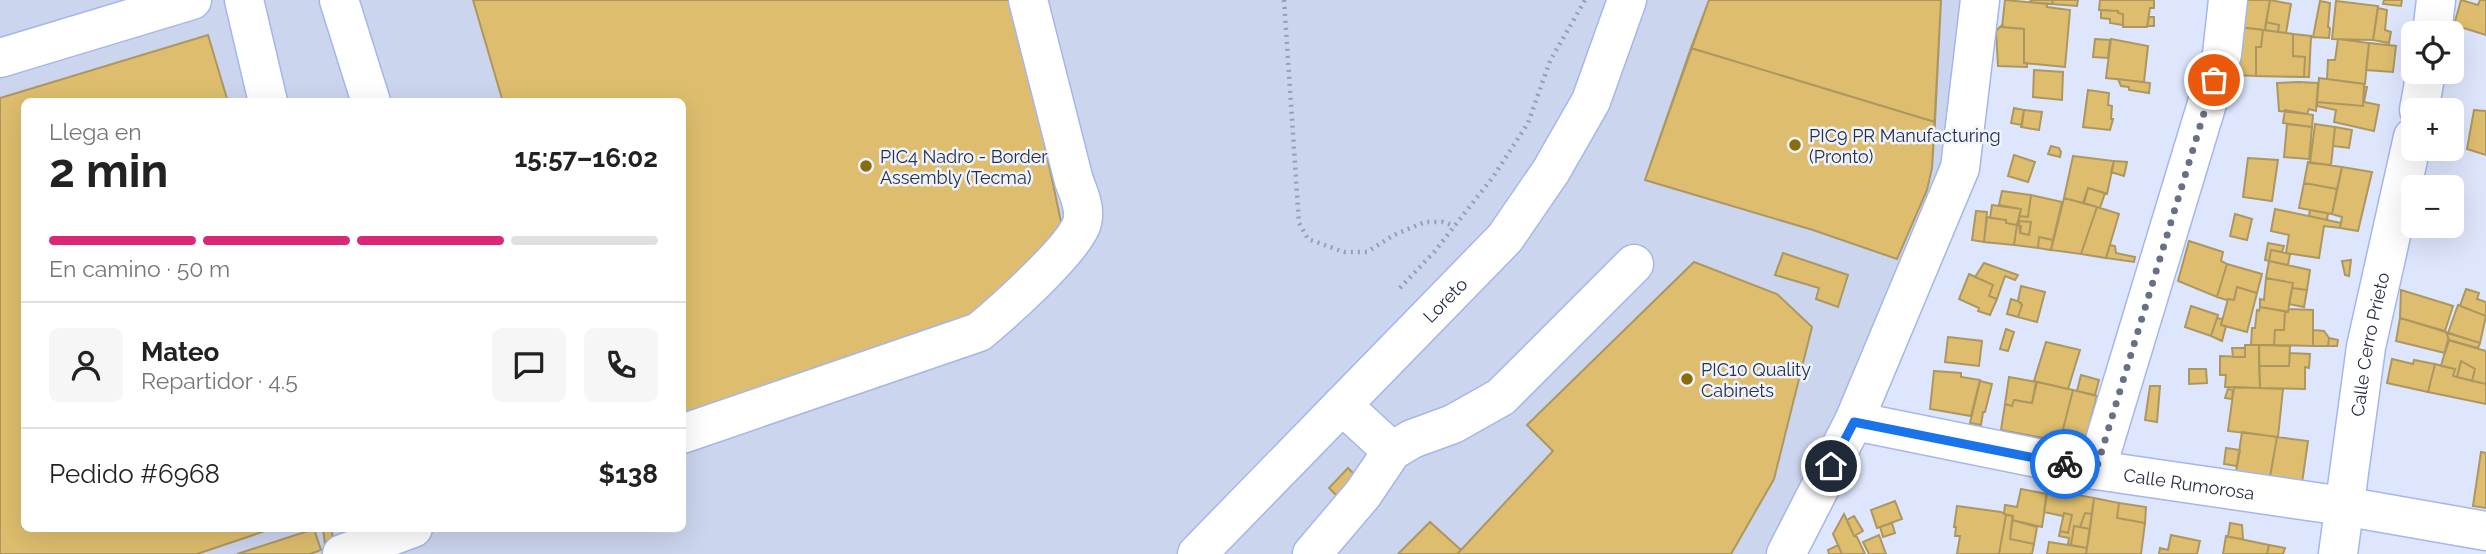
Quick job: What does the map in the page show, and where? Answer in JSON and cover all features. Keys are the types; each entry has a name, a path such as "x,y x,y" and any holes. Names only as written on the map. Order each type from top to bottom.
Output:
{"street":[{"path":"0,58 192,0"},
{"path":"244,0 267,98"},
{"path":"340,0 370,98"},
{"path":"686,433 979,332 1007,310 1075,238 1083,221 1083,204 1074,181 1028,0"},
{"name":"Loreto","path":"1197,554 1505,238 1551,171 1591,101 1627,0"},
{"path":"1786,554 1854,422 1960,168 1980,0"},
{"path":"2096,470 2222,54 2228,0"},
{"path":"2433,21 2436,0"},
{"name":"Calle Cerro Prieto","path":"2338,554 2366,347 2408,161"},
{"path":"1312,554 1363,494 1392,451 1412,439 1453,424 1501,397 1633,264"},
{"path":"1342,405 1392,451"},
{"name":"Calle Rumorosa","path":"1854,422 2096,470 2343,506 2486,531"},
{"path":"342,554 402,532"}],"path":[{"path":"1284,0 1299,223 1308,239 1344,252 1367,252 1394,235 1425,222 1443,222 1455,226"},
{"path":"1399,290 1455,226 1493,177 1528,123 1550,61 1585,0"}],"shaded area":[{"path":"0,0 1964,0 1942,190 1836,418 1765,554 0,554"}],"building":[{"name":"PIC4 Nadro - Border Assembly (Tecma)","path":"473,0 1014,0 1063,231 991,312 686,420 686,98 502,98"},
{"name":"PIC9 PR Manufacturing (Pronto)","path":"1709,0 1941,0 1932,168 1927,190 1897,259 1813,230 1645,180"},
{"name":"PIC9 PR Manufacturing (Pronto)","path":"1709,0 1941,0 1935,122 1691,48"},
{"path":"2005,0 2047,4 2047,7 2070,10 2065,67 2024,63 2024,29 2002,27"},
{"path":"2053,0 2052,4 2030,2"},
{"path":"2053,0 2078,0 2077,6 2052,4"},
{"path":"2100,0 2154,0 2154,8 2150,8 2147,27 2123,27 2123,14 2118,11 2099,10"},
{"path":"2244,0 2270,0 2265,30 2238,27"},
{"path":"2270,0 2291,4 2286,33 2278,32 2279,25 2266,22"},
{"path":"2384,0 2402,0 2401,6 2383,4"},
{"path":"2461,0 2478,5 2480,0 2486,0 2486,35 2464,28 2464,21 2455,21"},
{"path":"2320,1 2330,3 2329,38 2313,37"},
{"path":"2336,1 2378,6 2373,40 2332,39"},
{"path":"2378,8 2387,10 2385,30 2391,32 2389,43 2373,40"},
{"path":"2101,10 2123,14 2123,25 2101,18"},
{"path":"2149,17 2154,17 2154,26 2147,26"},
{"path":"2266,22 2279,25 2278,32 2265,30"},
{"path":"2003,24 2002,27 2024,29 2024,63 2027,63 2027,67 1998,66 1996,31"},
{"path":"2238,27 2263,30 2261,47 2256,47 2256,76 2234,75"},
{"path":"2263,30 2293,34 2293,56 2305,57 2304,77 2256,76 2256,47 2261,47"},
{"path":"2293,34 2311,36 2309,77 2304,77 2305,57 2293,56"},
{"path":"208,35 227,98 21,98 21,532 262,532 197,554 0,554 0,98"},
{"path":"2095,39 2110,40 2108,58 2093,57"},
{"path":"2111,39 2148,46 2144,82 2106,78"},
{"path":"2338,39 2369,43 2365,84 2327,79 2328,60 2335,60"},
{"path":"2369,43 2396,46 2393,72 2366,70"},
{"name":"PIC9 PR Manufacturing (Pronto)","path":"1691,48 1935,122 1932,168 1927,190 1897,259 1813,230 1645,180"},
{"path":"2034,70 2063,72 2062,100 2033,97"},
{"path":"2319,78 2364,84 2363,106 2317,102"},
{"path":"2118,79 2150,83 2149,93 2129,90 2129,87 2121,86"},
{"path":"2277,83 2318,83 2316,111 2309,109 2307,114 2279,111"},
{"path":"2364,87 2367,87 2364,102 2379,105 2374,131 2334,122 2336,110 2317,106 2317,102 2363,106"},
{"path":"2088,90 2109,93 2108,105 2112,106 2113,119 2110,130 2083,127"},
{"path":"2014,108 2024,110 2022,125 2011,123"},
{"path":"2024,110 2042,112 2039,130 2021,127"},
{"path":"2285,110 2313,115 2312,127 2283,123"},
{"path":"2474,110 2486,111 2486,155 2467,149"},
{"path":"2287,124 2312,127 2309,159 2284,157"},
{"path":"2315,124 2335,127 2331,165 2310,163"},
{"path":"2335,127 2352,130 2349,148 2333,146"},
{"path":"2051,146 2059,148 2060,157 2048,154"},
{"path":"2014,155 2035,162 2028,182 2008,176"},
{"path":"2073,156 2114,161 2107,194 2088,188 2083,203 2064,198"},
{"path":"2248,158 2278,160 2272,201 2243,197"},
{"path":"2114,161 2127,162 2124,176 2111,172"},
{"path":"2308,162 2342,167 2337,189 2304,183"},
{"path":"2342,167 2372,172 2358,231 2340,228 2342,217 2332,214"},
{"path":"2304,183 2337,189 2332,214 2299,208"},
{"path":"2088,188 2105,193 2100,208 2084,203"},
{"path":"2002,191 2031,195 2028,217 2019,216 2021,209 1999,205"},
{"path":"2031,195 2062,202 2053,240 2039,237 2038,248 2014,245 2017,225 2021,226 2020,233 2029,235 2031,222 2019,221 2019,216 2028,217"},
{"path":"2064,198 2097,207 2081,254 2051,250"},
{"path":"1992,205 2021,209 2017,225 1990,218"},
{"path":"2097,207 2119,214 2106,258 2081,254"},
{"path":"2275,209 2341,223 2340,228 2324,226 2319,258 2286,253 2289,235 2271,231"},
{"path":"2310,210 2328,213 2327,220 2309,216"},
{"path":"1976,211 1987,212 1984,242 1972,240"},
{"path":"2235,214 2252,219 2247,240 2230,236"},
{"path":"1987,217 2017,225 2014,245 1984,242"},
{"path":"2019,221 2031,222 2029,235 2020,233"},
{"path":"2039,237 2053,240 2051,250 2038,248"},
{"path":"2189,241 2223,252 2221,261 2227,264 2217,297 2178,281"},
{"path":"2268,243 2284,246 2282,252 2271,250 2269,261 2265,260"},
{"path":"2110,245 2115,246 2116,253 2135,257 2134,262 2106,258"},
{"path":"2271,250 2290,254 2288,265 2269,261"},
{"path":"1783,253 1848,275 1838,307 1816,299 1819,288 1775,275"},
{"path":"2351,260 2349,276 2345,275 2342,261"},
{"path":"2269,261 2310,270 2307,290 2292,288 2293,283 2266,278"},
{"name":"PIC10 Quality Cabinets","path":"1694,262 1777,294 1812,327 1774,479 1731,554 1398,554 1430,522 1461,550 1553,451 1527,425"},
{"path":"1984,263 2018,275 2015,280 2005,276 1997,299 1989,296 1993,285 1975,277"},
{"path":"2227,264 2262,274 2257,293 2237,287 2234,300 2217,297"},
{"path":"1969,274 1993,285 1989,296 1997,299 1990,315 1959,299"},
{"path":"2266,278 2293,283 2288,312 2260,307 2260,299 2264,300"},
{"path":"2021,286 2045,292 2037,322 2018,317 2022,305 2018,301"},
{"path":"2237,287 2257,293 2247,332 2221,325 2228,299 2234,300"},
{"path":"2292,288 2307,290 2304,307 2289,304"},
{"path":"2466,289 2479,293 2477,299 2486,302 2486,316 2460,306"},
{"path":"2401,290 2453,306 2445,331 2400,318"},
{"path":"2011,299 2022,305 2018,317 2007,314"},
{"path":"2458,305 2486,316 2480,343 2448,333"},
{"path":"2191,306 2218,315 2211,336 2185,327"},
{"path":"2260,307 2285,311 2284,330 2275,330 2274,345 2251,345 2252,328 2255,328 2257,310 2259,311"},
{"path":"2289,309 2313,310 2313,346 2274,345 2275,330 2284,330 2285,311 2288,312"},
{"path":"2217,318 2222,319 2221,325 2226,326 2222,341 2211,336"},
{"path":"2400,318 2446,332 2449,340 2445,353 2396,341"},
{"path":"2006,329 2014,332 2008,351 2000,349"},
{"path":"2313,330 2324,331 2329,338 2328,346 2313,346"},
{"path":"2446,332 2480,343 2478,348 2449,340"},
{"path":"1948,337 1982,341 1979,366 1945,362"},
{"path":"2329,338 2338,340 2337,346 2328,346"},
{"path":"2448,340 2486,351 2486,384 2472,381 2475,369 2461,361 2457,377 2453,376 2455,369 2441,366"},
{"path":"2046,342 2080,350 2068,389 2034,381"},
{"path":"2245,345 2259,345 2260,388 2225,387 2226,375 2220,375 2220,356 2245,357"},
{"path":"2259,345 2290,346 2289,366 2259,366"},
{"path":"2232,348 2245,348 2245,357 2233,357"},
{"path":"2290,353 2310,354 2309,368 2305,367 2305,389 2260,388 2259,366 2289,366"},
{"path":"2392,359 2413,364 2414,360 2435,364 2428,392 2387,383"},
{"path":"2461,361 2475,369 2472,381 2457,377"},
{"path":"2435,364 2455,369 2453,376 2486,384 2486,404 2428,392"},
{"path":"2189,369 2206,369 2207,383 2189,384"},
{"path":"1934,371 1961,373 1961,377 1980,380 1971,416 1930,409"},
{"path":"2081,375 2099,380 2095,395 2077,391"},
{"path":"2009,377 2036,382 2032,403 2014,400 2012,406 2005,404"},
{"path":"1980,381 1992,384 1981,425 1970,423"},
{"path":"2037,382 2073,390 2060,441 2001,430 2005,404 2012,406 2014,400 2032,403"},
{"path":"2150,386 2160,386 2157,422 2145,420"},
{"path":"2234,387 2283,389 2278,437 2228,431"},
{"path":"2228,389 2233,390 2232,399 2225,398"},
{"path":"2073,390 2097,396 2084,446 2060,441"},
{"path":"2242,432 2277,437 2270,477 2236,472"},
{"path":"2277,437 2308,441 2302,483 2270,477"},
{"path":"2226,448 2240,450 2237,466 2224,464"},
{"path":"2481,452 2486,453 2486,508 2473,506"},
{"path":"1348,468 1359,479 1340,499 1329,488"},
{"path":"2021,489 2047,494 2042,527 2012,520 2013,516 2004,514 2005,505 2017,507"},
{"path":"2047,489 2094,498 2092,514 2085,513 2080,527 2074,526 2071,545 2068,544 2069,538 2059,536 2060,531 2068,533 2072,515 2044,512"},
{"path":"2094,498 2119,503 2117,518 2145,523 2141,554 2086,554"},
{"path":"1895,501 1902,519 1877,528 1871,510"},
{"path":"2119,503 2146,507 2145,523 2117,518"},
{"path":"1957,506 2006,515 1999,554 1957,554 1960,536 1955,536 1954,527"},
{"path":"2064,513 2072,515 2068,533 2060,531"},
{"path":"2085,513 2092,514 2090,529 2080,527"},
{"path":"1844,514 1865,554 1842,554 1833,534"},
{"path":"2006,515 2013,516 2010,539 2034,544 2032,554 1999,554"},
{"path":"1854,516 1863,531 1854,536 1847,520"},
{"path":"2012,520 2037,527 2034,544 2010,539"},
{"path":"1430,522 1461,550 1457,554 1398,554"},
{"path":"1892,523 1895,533 1883,537 1880,527"},
{"path":"2230,523 2242,525 2243,539 2228,537"},
{"path":"2074,526 2090,529 2087,548 2071,545"},
{"path":"305,532 315,532 321,550 310,554 237,554"},
{"path":"323,532 332,532 334,542 325,544"},
{"path":"1879,535 1886,554 1869,554 1863,542"},
{"path":"2171,535 2200,541 2197,554 2159,554 2160,548 2168,550"},
{"path":"2226,536 2269,545 2267,554 2223,554"},
{"path":"2049,542 2087,548 2086,554 2047,554"},
{"path":"1838,545 1842,554 1829,554 1828,550"},
{"path":"2269,545 2285,548 2283,554 2267,554"}],"way so far":[{"path":"2065,464 2096,470 2214,80"}],"place":[{"name":"PIC9 PR Manufacturing (Pronto)","path":"1795,145"},
{"name":"PIC4 Nadro - Border Assembly (Tecma)","path":"866,166"},
{"name":"PIC10 Quality Cabinets","path":"1687,379"}],"route":[{"path":"1831,466 1854,422 2065,464"}]}
